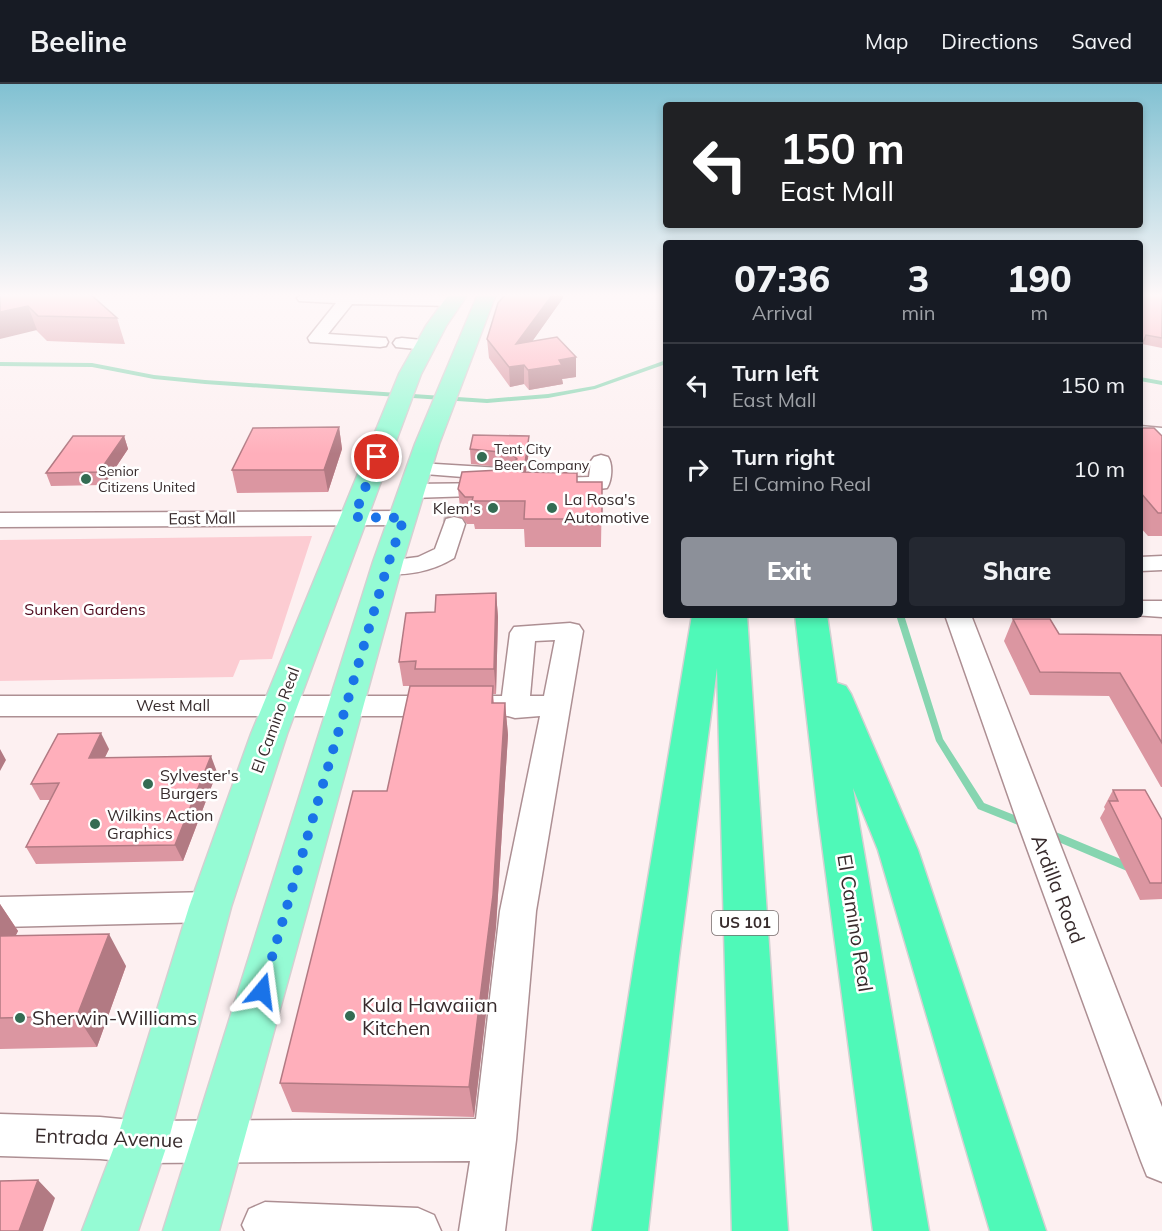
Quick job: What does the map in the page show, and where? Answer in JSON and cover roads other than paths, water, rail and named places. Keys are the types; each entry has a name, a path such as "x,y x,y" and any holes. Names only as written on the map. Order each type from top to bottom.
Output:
{"highway":[{"path":"620,1231 658,945 708,618"},
{"name":"US 101","path":"731,618 760,1231"},
{"path":"814,632 898,850 1018,1231"},
{"name":"El Camino Real","path":"814,632 840,825 901,1231"}],"main road":[{"name":"El Camino Real","path":"110,1231 142,1142 210,906 280,706 401,396 425,348"},
{"path":"191,1231 387,567 428,444 466,348"}],"street":[{"path":"1143,432 1162,434"},
{"path":"548,483 599,483 601,461"},
{"path":"455,469 522,481 453,510 412,493 455,469"},
{"name":"East Mall","path":"0,520 354,517 412,493"},
{"path":"387,567 422,565 433,562 446,553 453,510"},
{"path":"1143,609 1162,609"},
{"name":"Ardilla Road","path":"959,618 1037,832 1162,1161"},
{"path":"482,1231 495,1140 518,910 570,631 523,633 515,708"},
{"name":"West Mall","path":"0,706 515,708 556,706"},
{"path":"0,912 210,906"},
{"name":"Entrada Avenue","path":"0,1135 100,1138 142,1142 495,1140"},
{"path":"265,1225 418,1231"}],"waterway":[{"path":"0,364 92,365 154,377 205,382 487,401 548,396 595,387 663,363"},
{"path":"1143,380 1162,383"},
{"path":"901,618 939,739 981,806 1026,824"},
{"path":"1046,832 1131,868"}],"tunnel":[{"path":"454,524 458,506"}],"place":[{"name":"Tent City Beer Company","path":"482,457"},
{"name":"Senior Citizens United","path":"86,479"},
{"name":"Klem's","path":"493,508"},
{"name":"La Rosa's Automotive","path":"552,508"},
{"name":"Sylvester's Burgers","path":"148,784"},
{"name":"Wilkins Action Graphics","path":"95,824"},
{"name":"Kula Hawaiian Kitchen","path":"350,1016"},
{"name":"Sherwin-Williams","path":"20,1018"}],"park label":[{"name":"Sunken Gardens","path":"85,609"}]}
